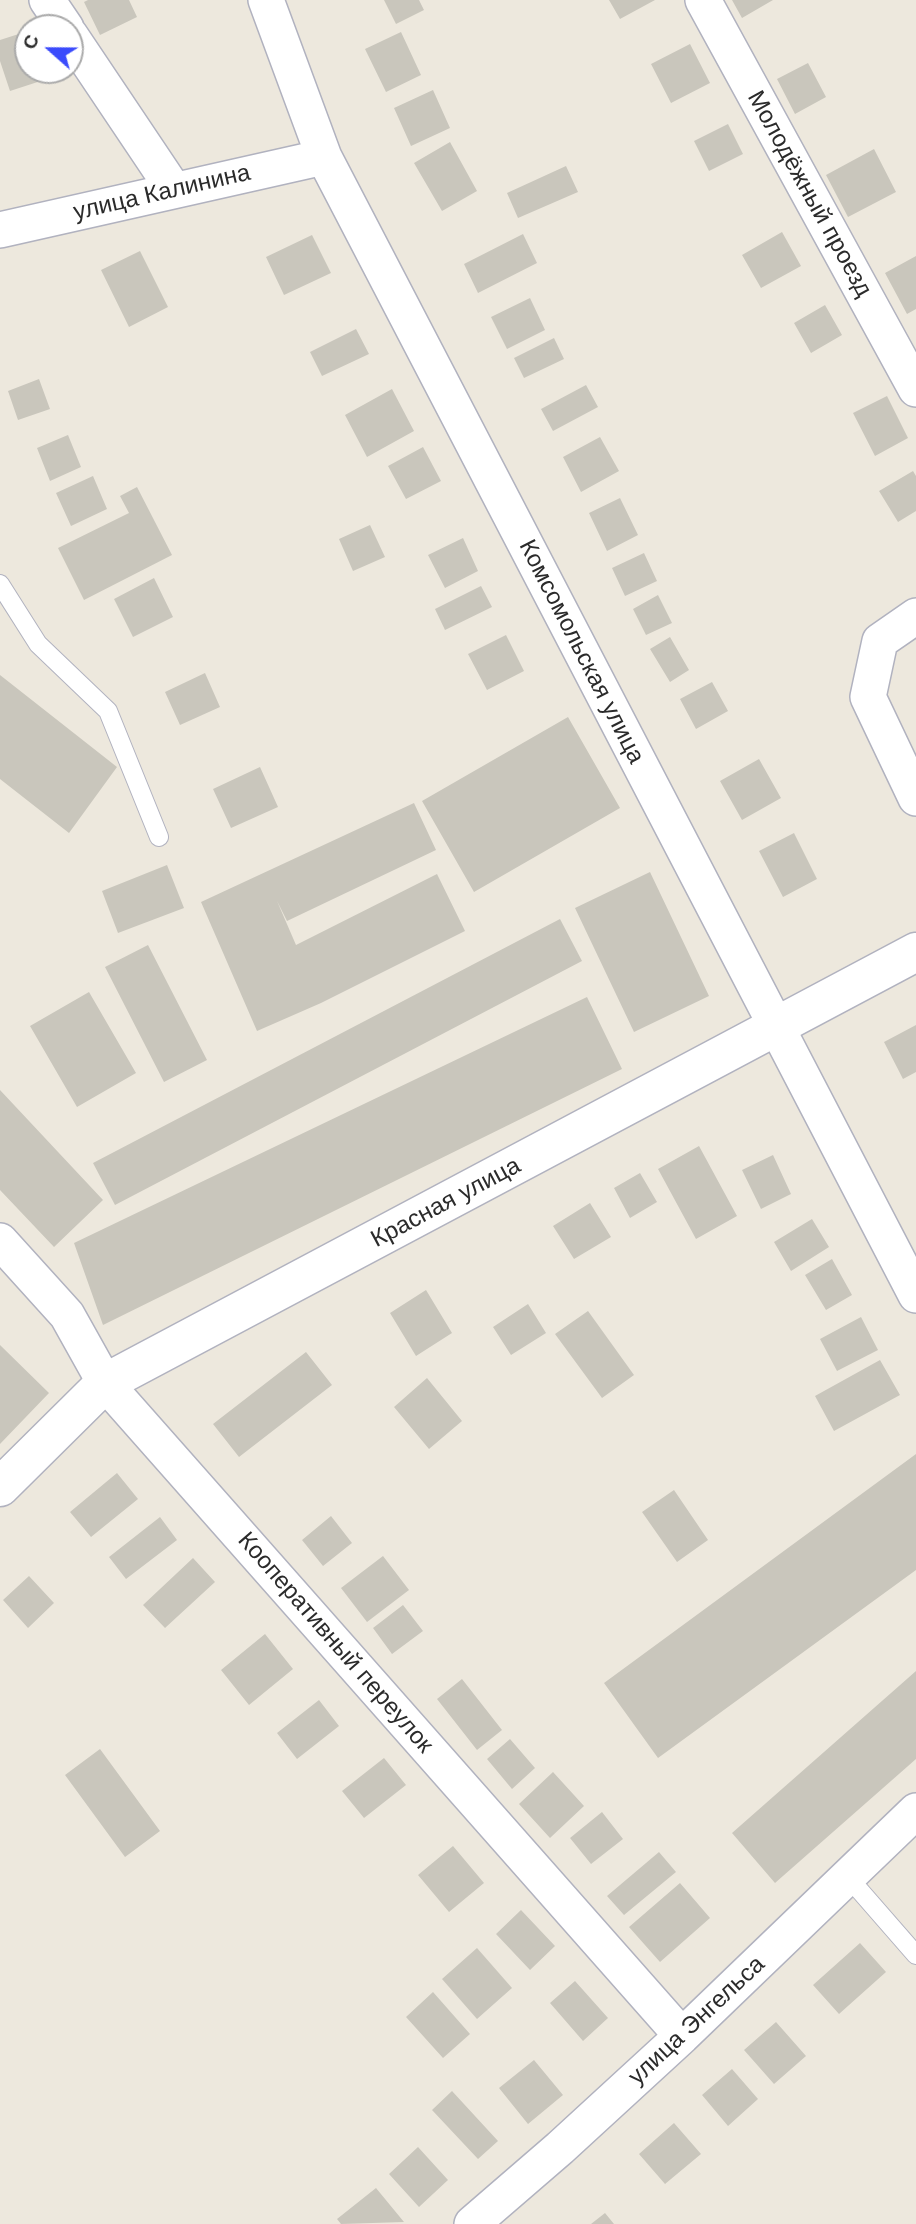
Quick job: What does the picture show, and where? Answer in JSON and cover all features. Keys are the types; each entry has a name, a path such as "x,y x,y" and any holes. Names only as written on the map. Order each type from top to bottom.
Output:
{"street":[{"name":"Комсомольская улица","path":"266,0 324,157 916,1295"},
{"name":"Молодёжный проезд","path":"703,0 916,389"},
{"path":"84,55 174,190"},
{"name":"улица Калинина","path":"0,230 324,157"},
{"path":"916,616 880,641 868,697 916,798"},
{"name":"Красная улица","path":"0,1487 105,1383 916,952"},
{"name":"Кооперативный переулок","path":"0,1241 66,1315 105,1383 682,2036"},
{"name":"улица Энгельса","path":"472,2224 682,2036 916,1811"}],"lane":[{"path":"0,584 38,644 108,711 159,837"},
{"path":"848,1877 916,1955"}],"building":[{"path":"129,0 137,17 100,35 84,2"},
{"path":"384,0 419,0 424,10 396,24"},
{"path":"609,0 655,0 620,19"},
{"path":"732,0 773,0 742,18"},
{"path":"401,32 421,75 386,92 365,49"},
{"path":"14,36 14,84 32,84 10,91 0,61 0,40"},
{"path":"690,44 710,83 671,103 651,64"},
{"path":"808,63 826,97 795,114 777,79"},
{"path":"433,90 450,128 411,146 394,108"},
{"path":"728,124 743,154 709,171 694,141"},
{"path":"450,142 477,191 442,211 414,163"},
{"path":"874,149 896,192 848,217 826,175"},
{"path":"566,166 578,192 518,218 507,193"},
{"path":"782,232 801,266 761,288 742,255"},
{"path":"523,234 537,263 478,293 464,264"},
{"path":"312,235 331,273 284,295 266,257"},
{"path":"140,251 168,307 129,327 101,270"},
{"path":"916,256 916,309 907,314 885,273"},
{"path":"530,298 545,330 507,349 491,317"},
{"path":"825,305 842,335 811,353 794,323"},
{"path":"356,329 369,354 322,376 310,352"},
{"path":"554,338 564,359 524,378 514,358"},
{"path":"39,379 50,409 18,420 8,391"},
{"path":"586,385 598,407 553,431 541,409"},
{"path":"392,389 414,431 367,457 345,415"},
{"path":"887,396 908,438 875,456 853,413"},
{"path":"68,435 81,467 50,481 37,448"},
{"path":"600,437 619,471 581,492 563,457"},
{"path":"423,447 441,481 406,499 388,466"},
{"path":"913,471 916,476 916,511 898,522 879,491"},
{"path":"93,476 107,509 71,526 56,493"},
{"path":"137,487 172,555 84,600 58,548 129,513 120,496"},
{"path":"620,498 638,535 607,551 589,513"},
{"path":"370,525 385,557 353,571 339,539"},
{"path":"463,538 478,571 445,588 428,555"},
{"path":"644,553 657,581 625,596 612,568"},
{"path":"154,578 173,617 133,637 114,599"},
{"path":"481,586 492,607 445,630 435,609"},
{"path":"658,595 672,623 646,635 633,609"},
{"path":"506,635 524,671 487,690 468,654"},
{"path":"670,637 689,670 670,682 650,649"},
{"path":"205,673 220,707 180,725 165,692"},
{"path":"0,675 117,767 69,833 0,779"},
{"path":"712,682 728,711 696,729 680,699"},
{"path":"568,717 620,808 474,892 422,801"},
{"path":"759,759 781,798 742,820 720,781"},
{"path":"260,767 278,807 231,828 213,789"},
{"path":"414,803 436,850 287,921 277,901 296,945 437,874 465,931 321,1003 257,1031 201,902"},
{"path":"794,833 817,879 783,897 759,851"},
{"path":"167,865 184,908 118,933 102,891"},
{"path":"650,872 709,996 634,1032 575,908"},
{"path":"560,919 582,961 115,1205 93,1163"},
{"path":"148,945 207,1060 164,1082 105,967"},
{"path":"89,992 136,1073 77,1107 30,1026"},
{"path":"587,997 622,1069 103,1325 74,1243"},
{"path":"916,1025 916,1072 903,1079 884,1042"},
{"path":"0,1090 103,1200 54,1247 0,1190"},
{"path":"699,1146 737,1216 696,1239 658,1169"},
{"path":"773,1155 791,1194 761,1209 742,1170"},
{"path":"640,1173 657,1202 630,1218 614,1188"},
{"path":"590,1203 611,1237 574,1259 553,1226"},
{"path":"812,1219 829,1247 791,1271 774,1242"},
{"path":"832,1259 852,1295 826,1310 805,1275"},
{"path":"426,1290 452,1333 416,1356 390,1313"},
{"path":"528,1304 546,1333 511,1355 493,1327"},
{"path":"588,1311 634,1375 602,1398 555,1334"},
{"path":"861,1317 878,1350 837,1371 820,1339"},
{"path":"0,1345 49,1393 0,1444"},
{"path":"306,1352 332,1385 239,1457 213,1424"},
{"path":"880,1360 900,1395 834,1431 815,1396"},
{"path":"427,1378 462,1421 429,1449 394,1407"},
{"path":"916,1454 916,1570 658,1758 604,1683"},
{"path":"117,1473 138,1499 91,1537 70,1512"},
{"path":"674,1490 708,1540 677,1562 642,1512"},
{"path":"331,1516 352,1543 323,1566 302,1540"},
{"path":"160,1517 177,1540 126,1579 109,1557"},
{"path":"383,1556 409,1590 367,1622 341,1588"},
{"path":"193,1558 215,1582 165,1628 143,1605"},
{"path":"29,1576 54,1603 28,1628 3,1600"},
{"path":"403,1605 423,1631 392,1654 373,1628"},
{"path":"265,1634 293,1669 249,1705 221,1670"},
{"path":"916,1671 916,1759 775,1883 732,1833"},
{"path":"462,1679 502,1730 477,1750 437,1699"},
{"path":"319,1700 339,1726 297,1759 277,1733"},
{"path":"510,1739 535,1768 512,1789 487,1759"},
{"path":"100,1749 160,1831 125,1857 65,1775"},
{"path":"384,1758 406,1785 364,1818 342,1791"},
{"path":"553,1772 584,1806 550,1838 519,1804"},
{"path":"602,1812 623,1839 591,1864 570,1838"},
{"path":"453,1846 484,1883 449,1912 418,1875"},
{"path":"659,1852 676,1872 624,1915 607,1896"},
{"path":"680,1883 710,1918 660,1962 629,1927"},
{"path":"521,1910 555,1946 530,1970 496,1934"},
{"path":"860,1943 886,1972 839,2014 813,1985"},
{"path":"477,1948 512,1988 477,2019 442,1979"},
{"path":"575,1981 608,2018 583,2041 550,2003"},
{"path":"433,1992 470,2034 443,2058 406,2017"},
{"path":"776,2022 806,2056 774,2084 744,2050"},
{"path":"534,2060 563,2095 528,2124 499,2088"},
{"path":"732,2069 758,2099 728,2126 702,2095"},
{"path":"452,2091 498,2141 478,2159 432,2110"},
{"path":"674,2123 701,2154 665,2184 639,2154"},
{"path":"418,2147 448,2180 419,2207 389,2174"},
{"path":"376,2188 404,2222 341,2224 337,2219"},
{"path":"605,2213 614,2224 591,2224"}]}
